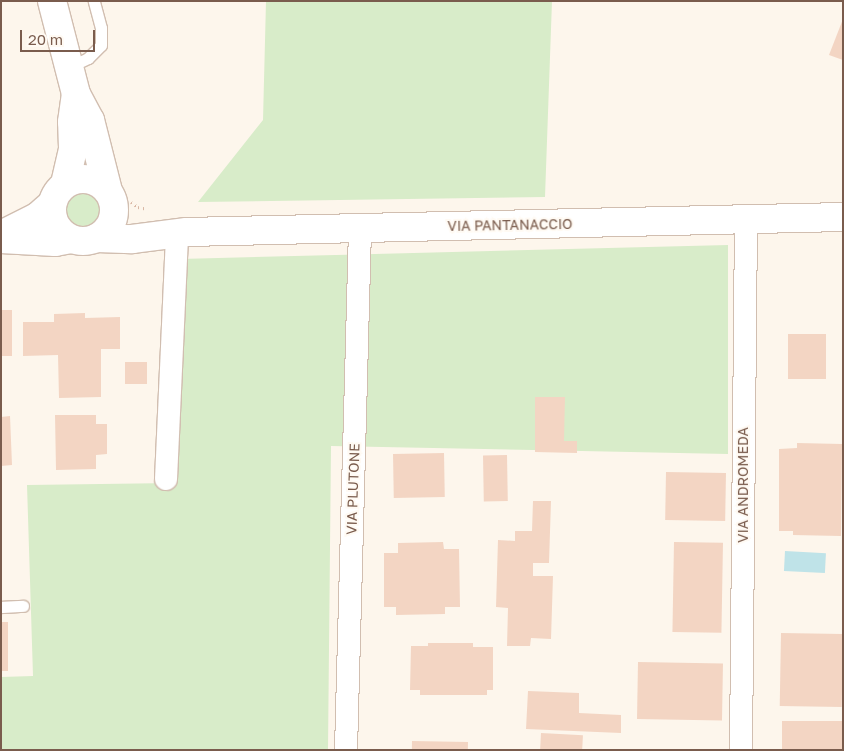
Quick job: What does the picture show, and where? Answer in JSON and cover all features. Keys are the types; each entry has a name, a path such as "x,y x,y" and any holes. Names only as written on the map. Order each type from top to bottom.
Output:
{"street":[{"path":"1,239 40,242 70,239 80,242 97,238 110,227 111,200 90,120 76,94 52,1"},
{"path":"70,239 55,225 59,194 73,148 72,122 76,94"},
{"path":"1,235 37,217 74,180 92,180 111,200"},
{"name":"VIA PANTANACCIO","path":"111,200 149,225 177,233"},
{"name":"VIA PANTANACCIO","path":"97,238 132,239 177,233 360,228 843,218"},
{"name":"VIA ANDROMEDA","path":"741,750 746,220"},
{"name":"VIA PLUTONE","path":"346,750 360,228"},
{"path":"166,480 177,233"}],"lane":[{"path":"69,67 96,53 101,45 101,28 94,1"},
{"path":"1,607 22,606"}],"green space":[{"path":"266,1 552,1 545,197 198,202 263,120"},
{"path":"83,192 97,197 102,211 97,225 83,230 69,225 64,211 69,197"},
{"path":"728,245 728,454 331,446 328,750 1,750 1,677 33,676 27,485 174,483 180,259"}],"water":[{"path":"785,551 826,553 825,573 784,571"}],"building":[{"path":"843,19 843,60 829,55"},
{"path":"1,310 12,310 12,356 1,356"},
{"path":"85,313 85,318 120,317 120,349 101,349 101,397 59,398 58,355 23,356 23,322 54,322 54,314"},
{"path":"788,334 826,334 826,379 788,379"},
{"path":"125,362 147,362 147,384 125,384"},
{"path":"535,397 565,397 564,441 577,441 577,453 535,452"},
{"path":"55,415 96,415 96,424 107,424 107,454 96,455 96,469 56,470"},
{"path":"10,416 12,465 1,466 1,417"},
{"path":"797,443 842,444 841,536 793,535 793,531 779,531 779,449 797,448"},
{"path":"444,453 445,497 394,498 393,454"},
{"path":"483,455 507,455 508,501 484,501"},
{"path":"666,472 726,473 725,521 665,520"},
{"path":"533,501 551,501 549,563 533,563 533,576 553,576 551,639 531,638 530,646 507,646 508,608 496,607 498,540 515,541 515,531 532,531"},
{"path":"443,542 444,549 459,549 460,607 445,607 445,614 396,615 396,607 384,607 384,553 398,553 398,543"},
{"path":"674,542 723,543 721,633 672,632"},
{"path":"1,622 8,622 8,671 1,671"},
{"path":"781,633 843,634 842,707 780,706"},
{"path":"428,643 473,643 473,647 493,647 493,690 487,690 487,695 420,695 420,690 410,690 411,646 428,646"},
{"path":"638,662 723,663 722,720 637,719"},
{"path":"528,691 579,693 579,713 621,715 621,733 526,729"},
{"path":"782,721 843,721 843,750 782,750"},
{"path":"541,733 583,735 582,750 540,750"},
{"path":"412,741 468,742 468,750 412,750"}]}
